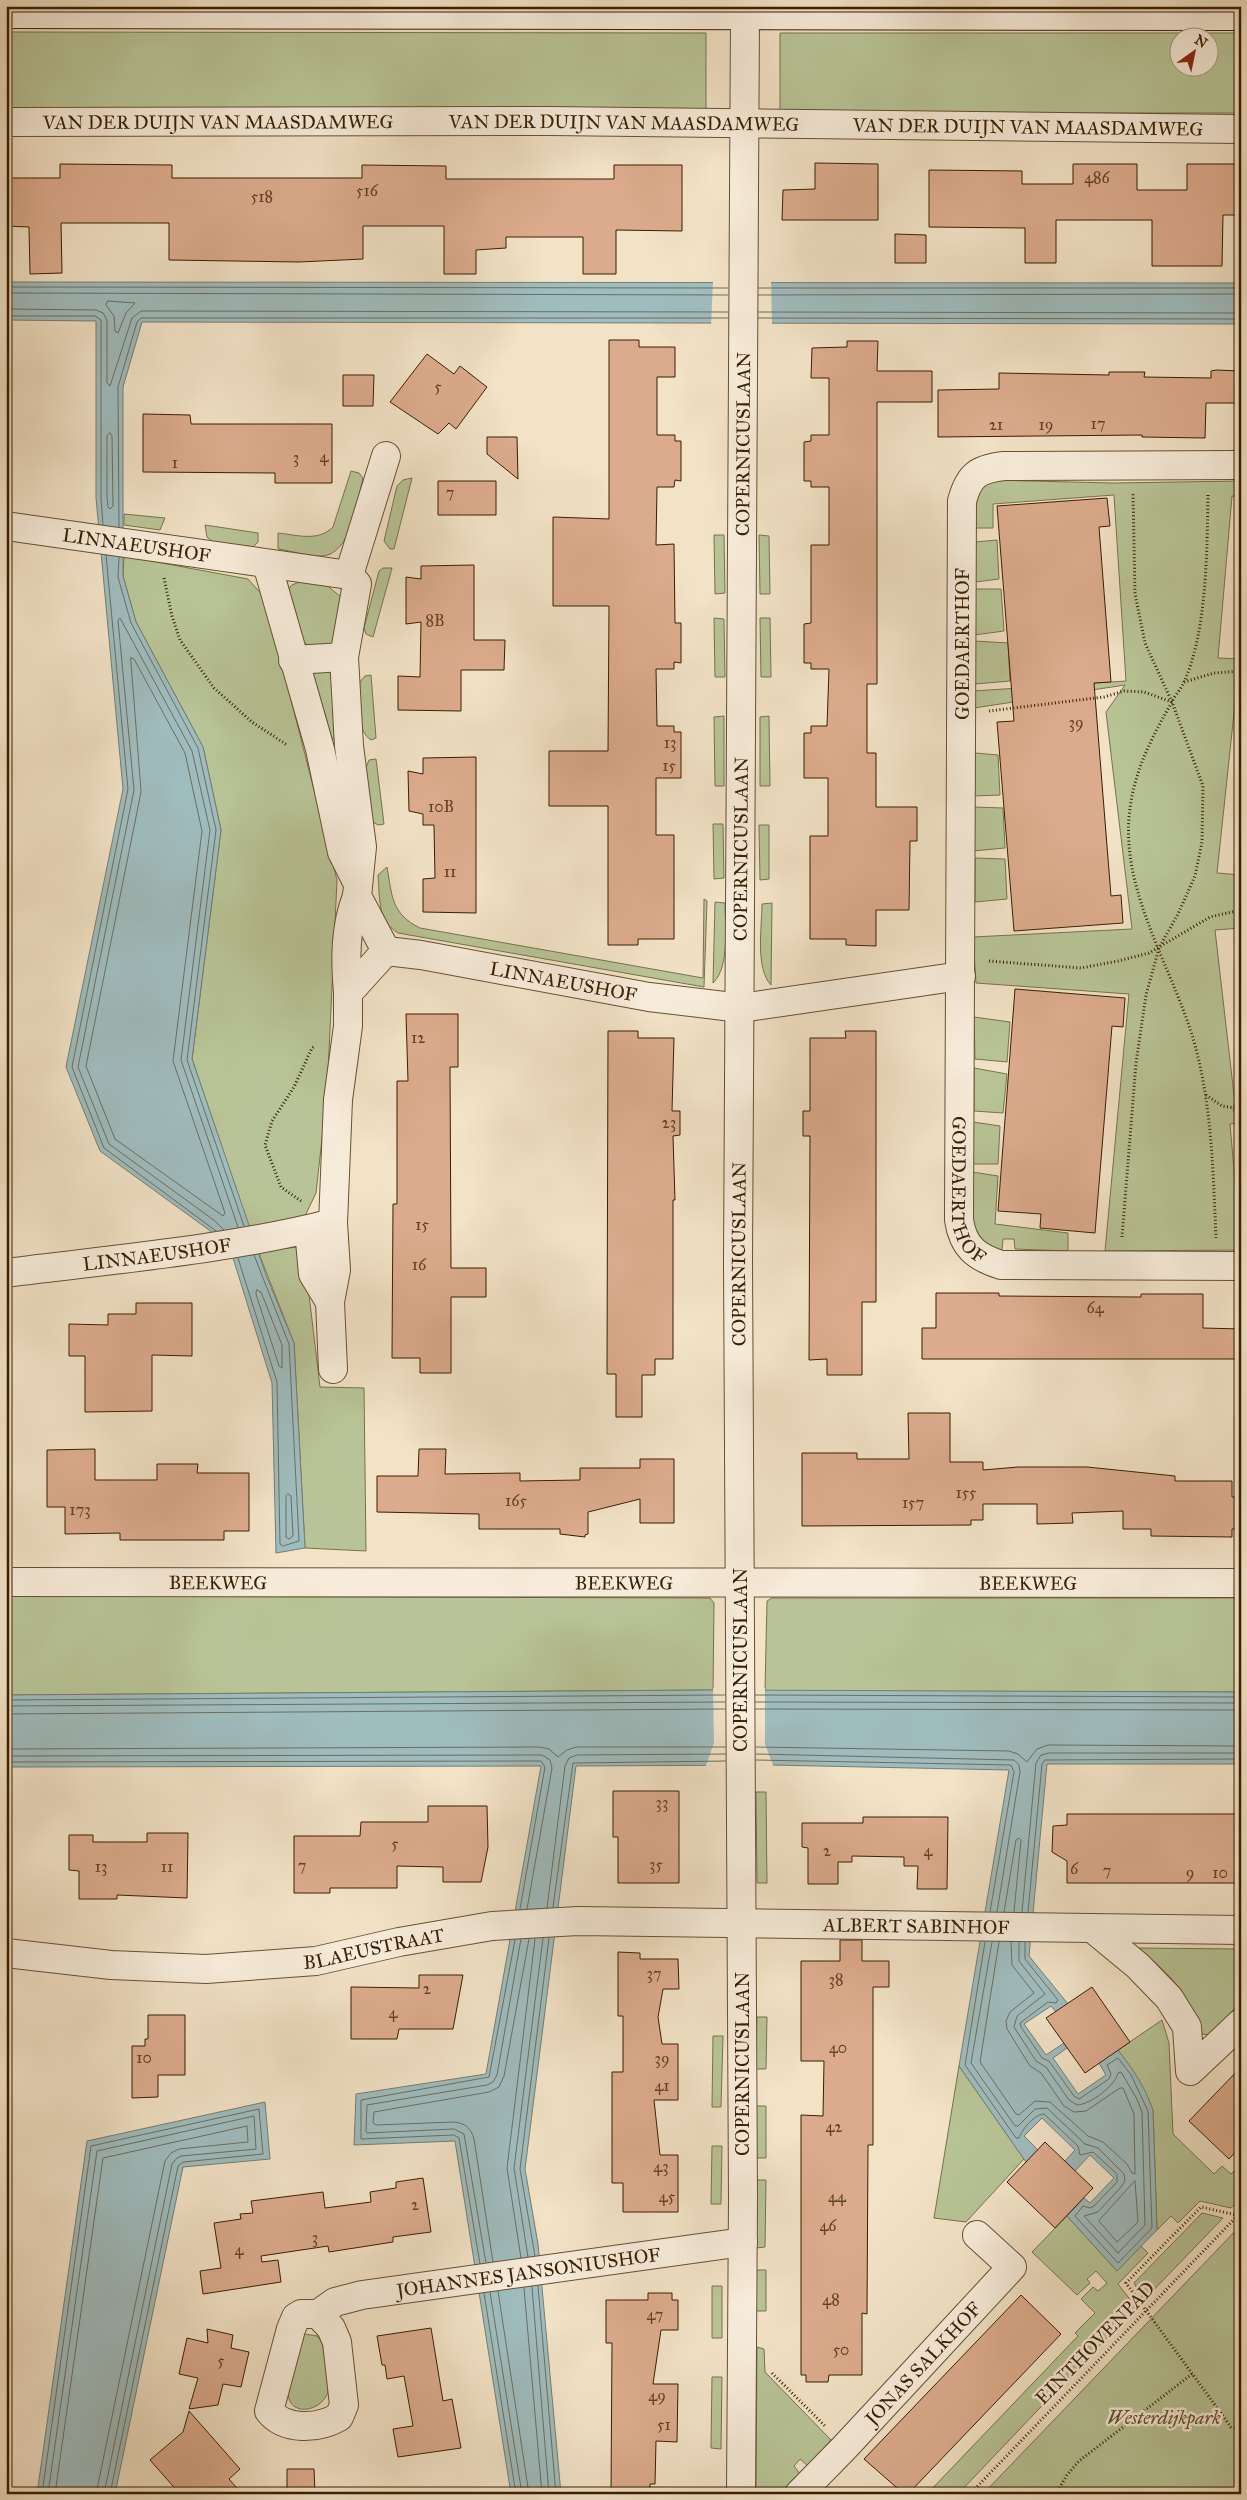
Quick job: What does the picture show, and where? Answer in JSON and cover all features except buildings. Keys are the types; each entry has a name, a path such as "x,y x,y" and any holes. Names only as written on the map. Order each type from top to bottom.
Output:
{"street":[{"path":"6,14 1241,16"},
{"name":"COPERNICUSLAAN","path":"741,2494 743,2242 742,1922 739,1786 738,1261 742,264 745,15"},
{"name":"VAN DER DUIJN VAN MAASDAMWEG","path":"6,122 550,121 744,125 1241,129"},
{"path":"333,1368 330,1302 336,1270 321,1226 348,1026 346,970 349,917 357,889 362,847 349,746 344,657 357,593 357,584 348,575 386,456"},
{"name":"GOEDAERTHOF","path":"1229,1266 1001,1264 983,1260 969,1249 961,1235 959,1220 962,501 966,485 977,473 989,468 1241,465"},
{"name":"LINNAEUSHOF","path":"6,526 348,575"},
{"path":"267,564 320,749 342,852 386,951 348,993"},
{"path":"293,660 344,657"},
{"path":"320,749 349,746"},
{"name":"LINNAEUSHOF","path":"386,951 421,955 649,998 740,1008"},
{"path":"740,1008 961,967"},
{"name":"LINNAEUSHOF","path":"6,1273 280,1235 321,1226"},
{"name":"BEEKWEG","path":"6,1582 1241,1583"},
{"name":"BLAEUSTRAAT","path":"6,1953 110,1965 206,1969 316,1961 399,1942 492,1926 578,1921 742,1922"},
{"name":"ALBERT SABINHOF","path":"742,1922 1241,1930"},
{"path":"1092,1928 1138,1966 1169,1998 1188,2027 1190,2071 1241,2022"},
{"name":"JONAS SALKHOF","path":"799,2494 1012,2267 977,2235"},
{"name":"JOHANNES JANSONIUSHOF","path":"318,2314 335,2302 362,2295 458,2283 559,2266 743,2242"}],"path":[{"path":"1120,1266 1136,1063 1146,995 1159,948 1178,914 1195,876 1202,842 1202,786 1172,702 1145,643 1136,594 1133,465"},
{"path":"1208,465 1206,566 1200,618 1191,662 1184,682 1139,764 1128,808 1128,845 1135,884 1193,1038 1206,1095 1229,1266"},
{"path":"145,546 180,640 214,688 252,722 296,751 320,749"},
{"path":"1184,682 1214,673 1241,672"},
{"path":"961,715 1104,697 1124,691 1144,692 1172,702"},
{"path":"961,967 1081,968 1118,962 1149,953 1210,917 1241,910"},
{"path":"321,1226 280,1187 266,1145 272,1121 294,1087 312,1048 348,1026"},
{"path":"1206,1095 1222,1106 1241,1109"},
{"path":"1239,2216 1201,2207 1126,2283 1231,2427 1241,2430"},
{"name":"EINTHOVENPAD","path":"970,2494 1241,2212"},
{"path":"769,2371 845,2447"},
{"path":"1056,2494 1079,2461 1192,2374"}],"green space":[{"path":"6,32 706,33 706,112 6,112"},
{"path":"780,33 1170,33 1170,78 1220,78 1220,33 1241,33 1241,113 780,113"},
{"path":"351,471 359,473 363,478 351,526 339,547 331,554 321,556 278,549 278,533 314,536 321,535 333,527"},
{"path":"412,478 394,549 390,549 384,541 397,486 403,480"},
{"path":"989,480 1113,483 1241,481 1241,497 1232,496 1218,658 1241,659 1241,685 1237,685 1217,873 1241,875 1241,928 1215,930 1234,1095 1241,1095 1241,1105 1234,1104 1233,1111 1241,1112 1241,1123 1230,1124 1241,1250 1105,1251 1129,994 976,983 973,937 1132,929 1106,712 1125,685 974,708 973,691 1126,681 1114,495 993,504 993,528 974,528 974,495"},
{"path":"124,514 165,518 160,530 124,525"},
{"path":"205,525 258,533 258,542 253,547 213,542 207,537"},
{"path":"714,535 724,535 725,593 715,594"},
{"path":"759,535 769,536 770,594 760,594"},
{"path":"997,540 999,579 975,582 975,542"},
{"path":"124,556 248,579 265,598 337,880 327,1094 316,1193 305,1216 250,1230 192,1059 221,830 203,747 136,622 123,576"},
{"path":"383,568 392,568 373,637 366,634 364,628 379,571"},
{"path":"302,581 323,582 342,598 334,646 310,646 304,643 288,589"},
{"path":"974,589 1001,589 1004,631 974,635"},
{"path":"714,618 724,619 725,677 715,677"},
{"path":"760,618 770,618 771,677 761,677"},
{"path":"974,641 1008,643 1010,681 975,684"},
{"path":"331,667 337,737 329,739 309,671"},
{"path":"371,675 376,738 371,740 363,731 361,725 357,710 357,688 365,676"},
{"path":"724,716 724,786 715,786 714,717"},
{"path":"769,716 770,786 760,786 760,717"},
{"path":"975,753 998,755 1000,795 973,796"},
{"path":"376,759 384,824 378,825 373,822 365,770 369,760"},
{"path":"973,807 1003,808 1005,848 973,851"},
{"path":"713,824 723,824 724,878 714,879"},
{"path":"759,825 769,825 769,879 760,880"},
{"path":"975,858 1005,859 1007,899 975,902"},
{"path":"387,867 394,903 410,923 420,928 703,978 704,899 707,901 704,987 398,933 386,922 381,908 378,875"},
{"path":"715,902 725,903 726,934 722,967 713,983"},
{"path":"772,903 771,985 766,978 761,958 761,935 762,904"},
{"path":"974,1017 1010,1022 1007,1062 975,1059"},
{"path":"974,1068 1007,1074 1003,1113 974,1111"},
{"path":"973,1122 1000,1126 998,1164 973,1164"},
{"path":"972,1172 998,1176 995,1224 1068,1233 1068,1251 1015,1249 1014,1239 1003,1239 1002,1250 984,1249 973,1237"},
{"path":"298,1247 304,1253 320,1387 364,1388 366,1551 305,1548 294,1343 258,1251"},
{"path":"6,1596 710,1598 714,1603 713,1690 6,1695"},
{"path":"772,1598 1241,1598 1241,1692 765,1691 767,1601"},
{"path":"756,1792 766,1792 767,1883 757,1883"},
{"path":"1136,1948 1241,1949 1241,2002 1209,2035 1196,2033 1193,2013 1177,1985 1161,1968"},
{"path":"757,2017 767,2017 766,2069 756,2069"},
{"path":"1162,2020 1169,2043 1173,2134 1214,2174 1222,2166 1231,2174 1241,2165 1241,2199 1231,2208 1200,2201 1178,2223 1171,2216 1157,2230 1153,2110 1118,2050"},
{"path":"713,2036 723,2036 721,2107 712,2107"},
{"path":"959,2066 1024,2159 966,2222 934,2218"},
{"path":"756,2106 766,2106 766,2158 756,2158"},
{"path":"712,2146 722,2146 721,2204 711,2204"},
{"path":"756,2180 766,2180 765,2247 756,2248"},
{"path":"1202,2213 1223,2218 1144,2300 1134,2283"},
{"path":"1067,2216 1117,2271 1141,2246 1148,2253 1118,2284 1136,2307 958,2494 927,2494 1078,2336 1075,2333 1095,2313 1081,2299 1093,2287 1098,2291 1107,2283 1096,2271 1087,2279 1090,2283 1077,2295 1032,2252"},
{"name":"Westerdijkpark","path":"1241,2225 1241,2494 983,2494"},
{"path":"756,2270 766,2270 766,2311 756,2311"},
{"path":"712,2286 722,2286 722,2338 712,2338"},
{"path":"305,2334 317,2336 321,2341 329,2377 329,2387 321,2403 307,2409 299,2409 289,2399 288,2390 301,2338"},
{"path":"757,2347 764,2349 765,2372 831,2440 808,2466 800,2459 794,2466 800,2474 781,2494 759,2494 756,2489"},
{"path":"712,2377 722,2377 721,2449 711,2448"}],"water":[{"path":"6,282 1241,283 1241,324 142,322 123,387 123,576 136,622 203,747 221,830 192,1059 266,1275 294,1343 305,1548 276,1553 272,1383 233,1258 209,1230 100,1151 66,1067 123,789 96,498 96,321 6,320"},
{"path":"713,1690 1241,1692 1241,1764 1047,1764 1029,1956 1068,2004 1056,2012 1051,2006 1024,2024 1046,2055 1064,2043 1067,2048 1053,2058 1078,2094 1106,2075 1099,2063 1118,2050 1134,2071 1153,2110 1157,2230 1117,2271 1067,2216 1084,2198 1090,2203 1114,2178 1090,2155 1075,2171 1065,2161 1075,2150 1042,2118 1024,2136 1038,2150 1026,2162 959,2066 1009,1770 771,1765 576,1766 525,2169 538,2244 561,2494 511,2494 455,2141 354,2145 356,2094 486,2074 541,1766 6,1767 6,1695"},
{"path":"265,2102 270,2159 183,2167 115,2494 37,2494 87,2141"}],"pier":[{"path":"713,281 771,281 772,326 711,326"},
{"path":"713,1688 765,1688 765,1744 774,1768 705,1768 714,1743"}]}
